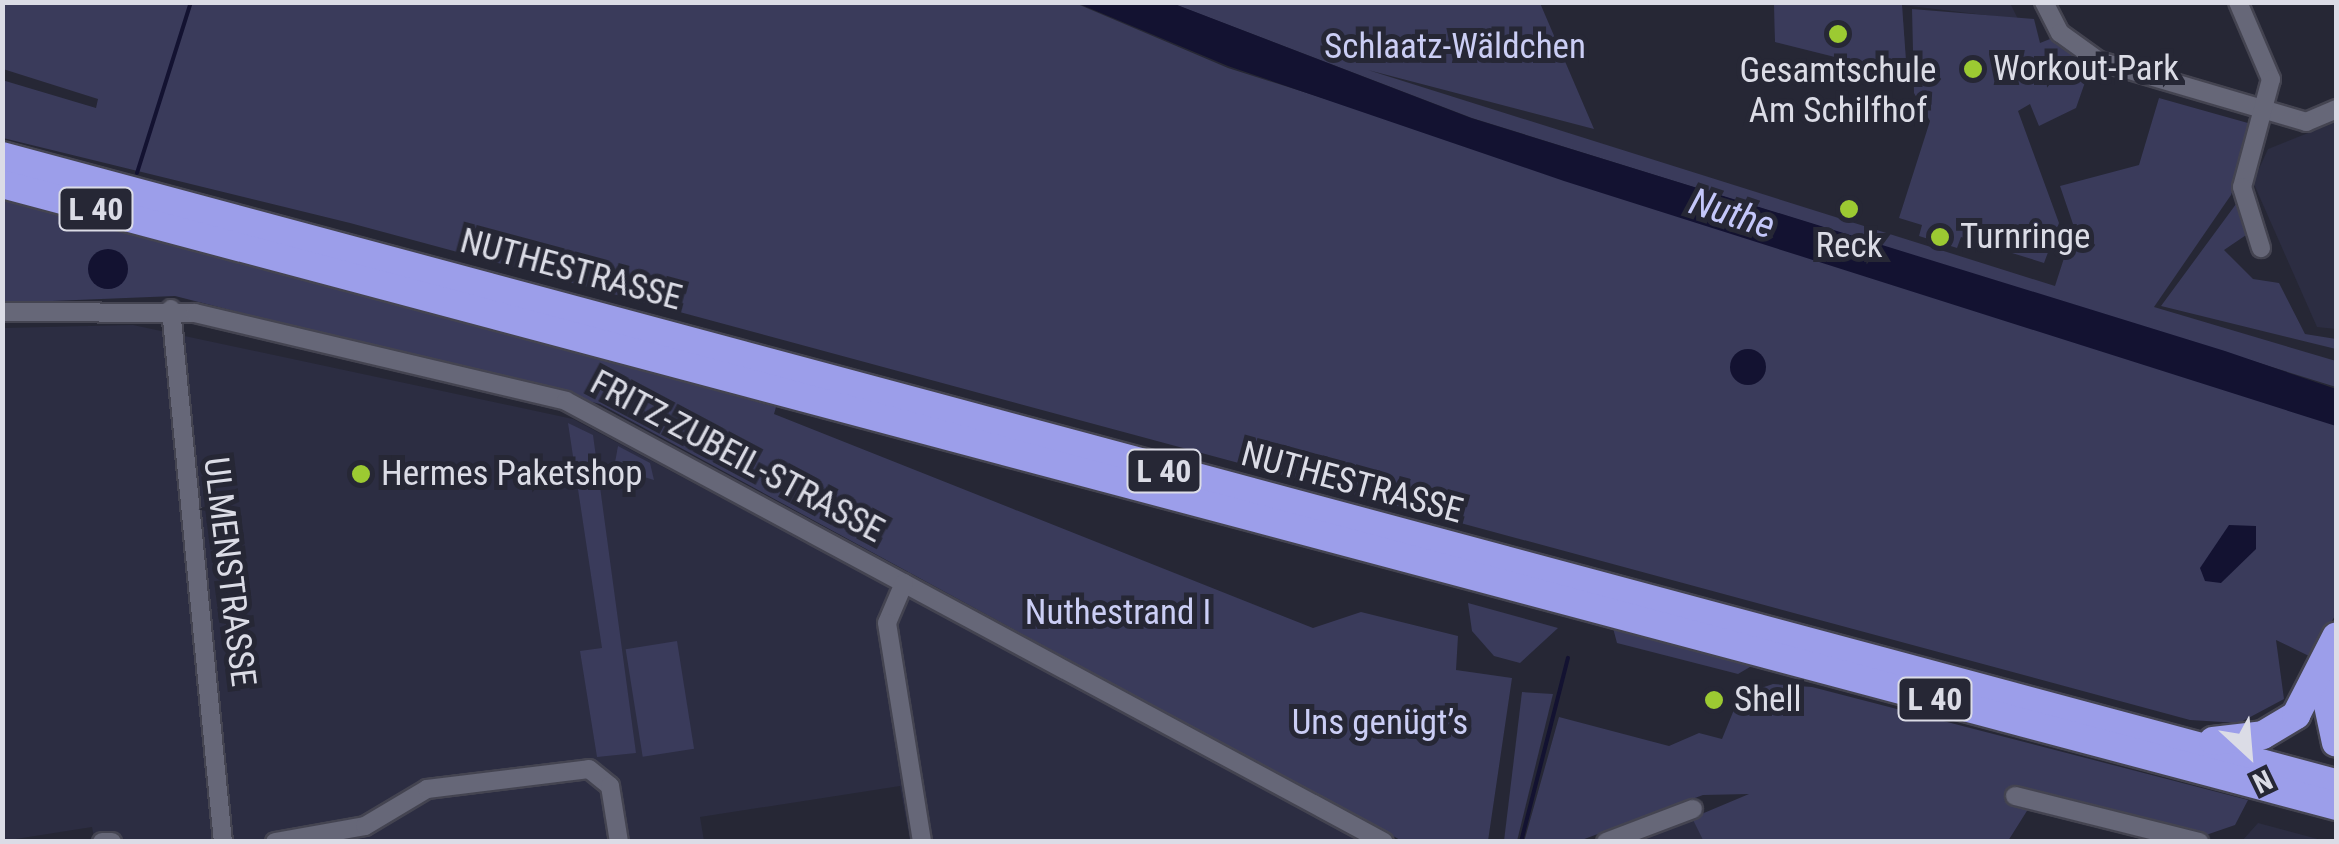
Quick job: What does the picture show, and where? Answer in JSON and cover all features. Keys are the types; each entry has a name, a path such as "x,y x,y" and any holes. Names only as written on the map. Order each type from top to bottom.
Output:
{"highway":[{"name":"NUTHESTRASSE","path":"2,156 2336,783"},
{"name":"NUTHESTRASSE","path":"4,184 2328,805"},
{"path":"2180,742 2275,730 2304,705 2336,638"},
{"path":"2323,670 2336,743"}],"street":[{"path":"2044,2 2060,33 2099,61 2306,122 2336,109"},
{"path":"2238,2 2271,78 2242,187 2261,248"},
{"name":"FRITZ-ZUBEIL-STRASSE","path":"2,312 171,310 566,402 1384,842"},
{"name":"ULMENSTRASSE","path":"171,310 223,842"},
{"path":"904,583 887,624 922,842"},
{"path":"275,842 307,840 365,826 410,796 451,784 589,769 610,786 619,842"},
{"path":"2014,796 2199,842"},
{"path":"1606,842 1693,809"},
{"path":"102,842 112,842"}],"shaded area":[{"name":"Gesamtschule Am Schilfhof","path":"1774,3 2010,3 2018,19 1902,5 1907,75 1775,42"},
{"path":"2336,122 2336,329 2317,327 2253,182 2268,149"},
{"path":"133,325 573,419 1366,841 910,841 900,786 700,817 704,841 95,842 92,827 3,841 3,328"},
{"path":"1692,818 1704,841 1629,842"},
{"path":"2258,823 2325,841 2242,841"}],"green space":[{"path":"3,3 1075,3 1228,68 2336,420 2336,614 2311,657 2276,640 2284,699 2239,723 2190,720 350,223 3,138 2,80 96,108 98,99 3,69"},
{"name":"Schlaatz-Wäldchen","path":"1171,3 1540,3 1594,129 1368,70 2055,286 2074,227 2060,186 2139,165 2159,98 2255,125 2231,195 2154,307 2336,361 2336,387 1472,118"},
{"name":"Gesamtschule Am Schilfhof","path":"1774,3 1902,5 1907,75 1775,42"},
{"path":"1912,9 2034,19 2040,43 2050,39 2090,68 2076,108 2039,126 2030,104 2018,111 2059,223 2044,263 1961,237 1957,248 1919,236 1922,225 1899,218 1930,121 1914,93"},
{"path":"2,197 776,407 774,414 1313,628 1361,612 1458,636 1456,670 1512,678 1488,841 1402,841 600,404 175,296 3,303"},
{"path":"2239,200 2252,231 2224,250 2253,279 2279,283 2305,334 2336,339 2336,349 2161,306"},
{"path":"568,423 593,435 636,753 597,757 580,651 602,648"},
{"path":"618,446 650,463 654,480 614,468"},
{"path":"1468,603 1558,628 1520,663 1494,656 1472,631"},
{"path":"1613,628 1755,664 1738,674 1617,643"},
{"path":"677,641 694,749 643,757 626,649"},
{"path":"1773,684 1812,687 2248,800 2235,825 2206,835 2037,795 2008,841 1704,842 1692,818 1749,794 1703,795 1579,841 1524,842 1559,717 1669,746 1699,733 1722,739 1740,695"},
{"path":"1522,692 1553,694 1517,841 1504,841"}],"water":[{"name":"Nuthe","path":"1077,3 1172,3 1471,118 2225,351 2336,389 2336,426 1564,181 1228,66"},
{"path":"108,249 122,255 128,269 122,283 108,289 94,283 88,269 94,255"},
{"path":"1748,349 1761,354 1766,367 1761,380 1748,385 1735,380 1730,367 1735,354"},
{"path":"2229,525 2256,526 2256,549 2221,583 2205,581 2200,568"}],"waterway":[{"path":"137,173 191,2"},
{"path":"1521,842 1568,658"}],"place":[{"name":"Gesamtschule Am Schilfhof","path":"1838,34"},
{"name":"Workout-Park","path":"1973,69"},
{"name":"Reck","path":"1849,209"},
{"name":"Turnringe","path":"1940,237"},
{"name":"Hermes Paketshop","path":"361,474"},
{"name":"Shell","path":"1714,700"}],"park label":[{"name":"Nuthestrand I","path":"1118,613"},
{"name":"Uns genügt’s","path":"1380,723"}]}
